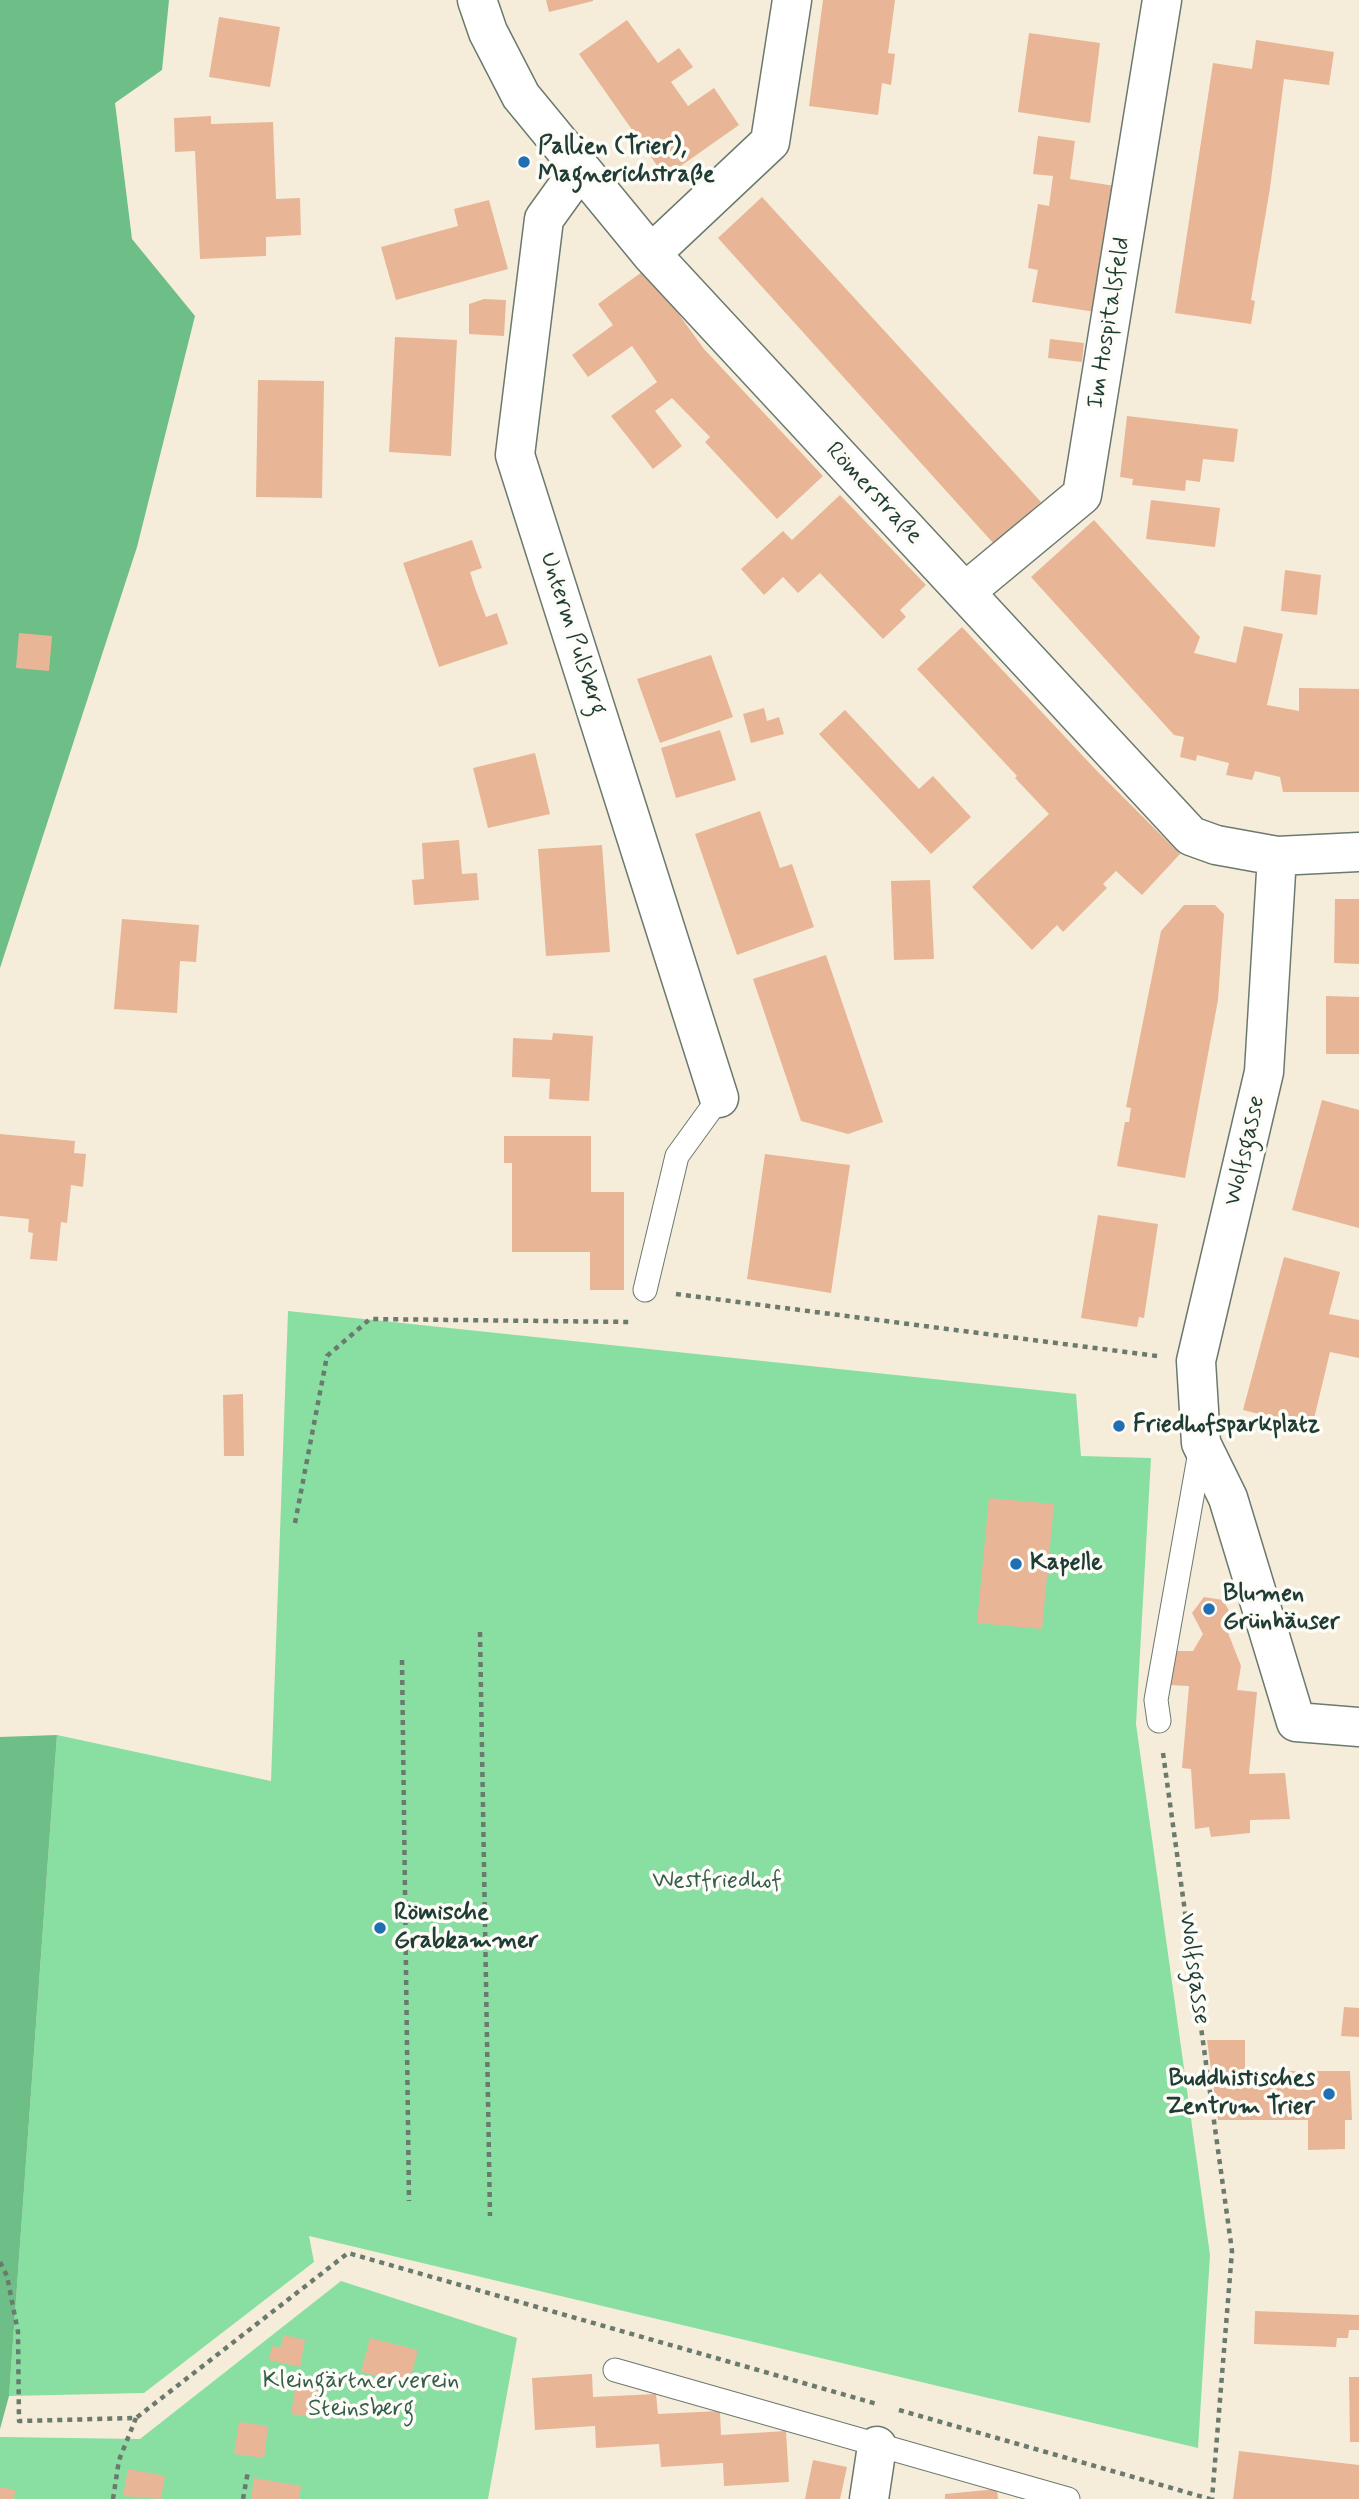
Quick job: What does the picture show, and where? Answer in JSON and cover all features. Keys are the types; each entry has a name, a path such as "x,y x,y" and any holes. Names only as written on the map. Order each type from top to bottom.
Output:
{"street":[{"name":"Römerstraße","path":"477,0 488,32 521,96 651,254 1191,836 1216,845 1277,856 1359,852"},
{"path":"651,254 770,142 792,0"},
{"name":"Im Hospitalsfeld","path":"965,593 1082,495 1162,0"},
{"name":"Unterm Pulsberg","path":"580,169 544,219 515,455 719,1098"},
{"name":"Wolfsgasse","path":"1277,856 1264,1072 1196,1361 1201,1443 1228,1498 1296,1722 1359,1727"},
{"path":"869,2499 877,2446"}],"lane":[{"path":"645,1290 677,1156 719,1098"},
{"name":"Wolfsgasse","path":"1159,1721 1156,1700 1201,1443"},
{"path":"615,2370 1068,2499"}],"path":[{"path":"295,1523 327,1356 370,1319 637,1322 645,1290 1196,1361"},
{"path":"480,1632 490,2216"},
{"path":"402,1660 410,2201"},
{"name":"Wolfsgasse","path":"1159,1721 1232,2251 1211,2499"},
{"path":"113,2499 119,2460 136,2418 348,2253 881,2405"},
{"path":"0,2262 7,2276 18,2332 19,2421 136,2418"},
{"path":"895,2409 1211,2499"},
{"path":"243,2499 248,2471"}],"green space":[{"path":"0,0 169,0 162,70 115,103 132,239 195,316 137,547 0,968"},
{"name":"Westfriedhof","path":"288,1311 1076,1394 1081,1456 1151,1458 1136,1724 1210,2255 1198,2448 309,2236 314,2262 144,2393 9,2396 57,1735 271,1781"},
{"path":"57,1735 9,2396 0,2429 0,1737"},
{"name":"Kleingärtnerverein Steinsberg","path":"341,2281 517,2338 488,2499 0,2499 0,2437 140,2439"}],"building":[{"path":"546,0 593,0 593,1 549,12"},
{"path":"823,0 895,0 888,53 895,54 891,85 882,83 878,115 809,106"},
{"path":"219,17 280,27 270,87 209,77"},
{"path":"627,20 658,63 679,48 693,67 671,82 688,106 714,88 739,125 665,177 579,54"},
{"path":"1029,33 1100,43 1090,123 1018,112"},
{"path":"1256,40 1334,52 1329,85 1284,79 1270,188 1251,300 1255,301 1251,324 1175,313 1213,63 1252,69"},
{"path":"211,116 211,124 273,122 276,199 300,198 301,235 266,237 266,256 200,259 195,151 175,152 174,118"},
{"path":"1038,136 1075,141 1070,179 1115,186 1095,312 1032,302 1038,270 1028,268 1038,204 1049,206 1053,176 1033,174"},
{"path":"762,197 1041,502 994,544 718,238"},
{"path":"489,200 508,269 396,300 381,247 458,226 454,209"},
{"path":"646,269 704,349 823,476 777,519 705,442 710,437 672,398 655,411 682,446 653,469 611,416 657,382 632,346 588,377 572,355 613,325 598,304"},
{"path":"484,299 506,300 504,336 469,334 469,304"},
{"path":"395,337 457,340 451,456 389,452"},
{"path":"1050,339 1084,343 1082,362 1048,358"},
{"path":"258,380 324,381 322,498 256,497"},
{"path":"1127,416 1238,429 1234,462 1203,459 1200,482 1186,480 1185,491 1132,485 1133,479 1120,477"},
{"path":"840,495 926,585 900,610 906,617 883,639 820,573 798,593 783,577 764,595 741,569 783,531 792,540"},
{"path":"1151,500 1220,508 1215,547 1146,539"},
{"path":"1094,520 1200,637 1194,653 1236,663 1244,626 1283,634 1267,705 1299,711 1299,688 1359,689 1359,792 1283,792 1280,777 1255,771 1252,780 1226,775 1229,763 1197,755 1196,761 1180,757 1184,737 1174,735 1031,577"},
{"path":"472,540 482,568 470,572 475,588 486,617 497,613 508,644 439,667 403,563"},
{"path":"1285,570 1321,575 1317,615 1281,611"},
{"path":"962,627 1096,770 1180,854 1142,895 1116,871 1103,884 1107,888 1063,932 1057,925 1032,950 972,887 1049,814 917,669"},
{"path":"19,633 52,636 49,671 16,668"},
{"path":"711,655 733,717 660,743 637,679"},
{"path":"764,708 767,721 779,717 784,734 751,743 743,714"},
{"path":"845,710 919,789 933,776 971,817 931,854 819,734"},
{"path":"720,730 736,780 676,798 661,748"},
{"path":"535,753 550,814 488,828 473,768"},
{"path":"760,811 780,868 792,864 814,927 737,955 695,834"},
{"path":"459,840 462,874 477,873 479,900 414,905 412,880 424,879 422,843"},
{"path":"602,845 610,952 546,956 538,849"},
{"path":"930,880 934,959 894,960 891,881"},
{"path":"1335,899 1359,899 1359,964 1334,963"},
{"path":"1184,905 1215,905 1224,914 1218,1000 1185,1178 1117,1166 1125,1122 1129,1122 1131,1108 1126,1107 1161,931"},
{"path":"122,919 199,925 196,962 180,961 177,1013 114,1009"},
{"path":"826,955 883,1122 848,1134 801,1121 753,979"},
{"path":"1326,996 1359,997 1359,1054 1326,1054"},
{"path":"553,1033 593,1036 589,1101 549,1099 550,1079 512,1077 513,1038 552,1040"},
{"path":"1322,1100 1359,1110 1359,1228 1292,1210"},
{"path":"0,1134 75,1141 74,1153 86,1154 83,1187 71,1185 67,1223 61,1222 57,1261 30,1259 33,1233 28,1232 29,1219 0,1216"},
{"path":"504,1136 591,1136 591,1192 624,1192 624,1290 590,1290 590,1252 512,1252 512,1163 504,1163"},
{"path":"765,1154 850,1165 831,1293 747,1279"},
{"path":"1098,1215 1158,1224 1144,1318 1139,1317 1137,1327 1081,1318"},
{"path":"1284,1257 1340,1272 1329,1314 1359,1320 1359,1358 1330,1352 1312,1427 1243,1410"},
{"path":"243,1394 244,1456 224,1456 223,1395"},
{"name":"Kapelle","path":"989,1498 1054,1504 1042,1629 977,1623"},
{"path":"1204,1597 1223,1600 1233,1618 1225,1625 1241,1666 1237,1690 1257,1692 1249,1774 1285,1773 1290,1819 1250,1820 1250,1833 1211,1837 1209,1827 1195,1829 1191,1769 1182,1768 1189,1686 1168,1685 1171,1651 1193,1651 1203,1634 1192,1613"},
{"path":"1344,2007 1359,2008 1359,2037 1341,2036"},
{"path":"1207,2040 1245,2040 1245,2071 1350,2071 1352,2120 1345,2120 1345,2149 1308,2150 1308,2120 1218,2120"},
{"path":"1255,2311 1359,2315 1359,2330 1349,2330 1348,2338 1337,2338 1336,2347 1254,2344"},
{"path":"284,2335 305,2340 300,2367 269,2360 272,2346 280,2348"},
{"path":"370,2338 418,2350 409,2384 361,2372"},
{"path":"592,2374 593,2397 656,2394 658,2414 720,2411 721,2435 786,2431 789,2482 724,2486 723,2463 661,2467 659,2444 596,2448 595,2426 535,2430 532,2378"},
{"path":"1349,2377 1359,2377 1359,2442 1350,2442"},
{"path":"296,2383 323,2387 319,2418 291,2414"},
{"path":"239,2422 268,2426 264,2458 234,2454"},
{"path":"1239,2451 1359,2465 1359,2499 1233,2499"},
{"path":"813,2460 847,2467 840,2499 805,2499"},
{"path":"128,2469 165,2476 161,2499 123,2496"},
{"path":"254,2478 301,2486 299,2499 251,2499"},
{"path":"0,2487 15,2490 14,2499 0,2499"},
{"path":"997,2489 998,2499 945,2499 945,2494"}],"place":[{"name":"Pallien (Trier), Magnerichstraße","path":"524,162"},
{"name":"Friedhofsparkplatz","path":"1119,1426"},
{"name":"Kapelle","path":"1016,1564"},
{"name":"Blumen Grünhäuser","path":"1209,1609"},
{"name":"Römische Grabkammer","path":"380,1928"},
{"name":"Buddhistisches Zentrum Trier","path":"1329,2094"}]}
